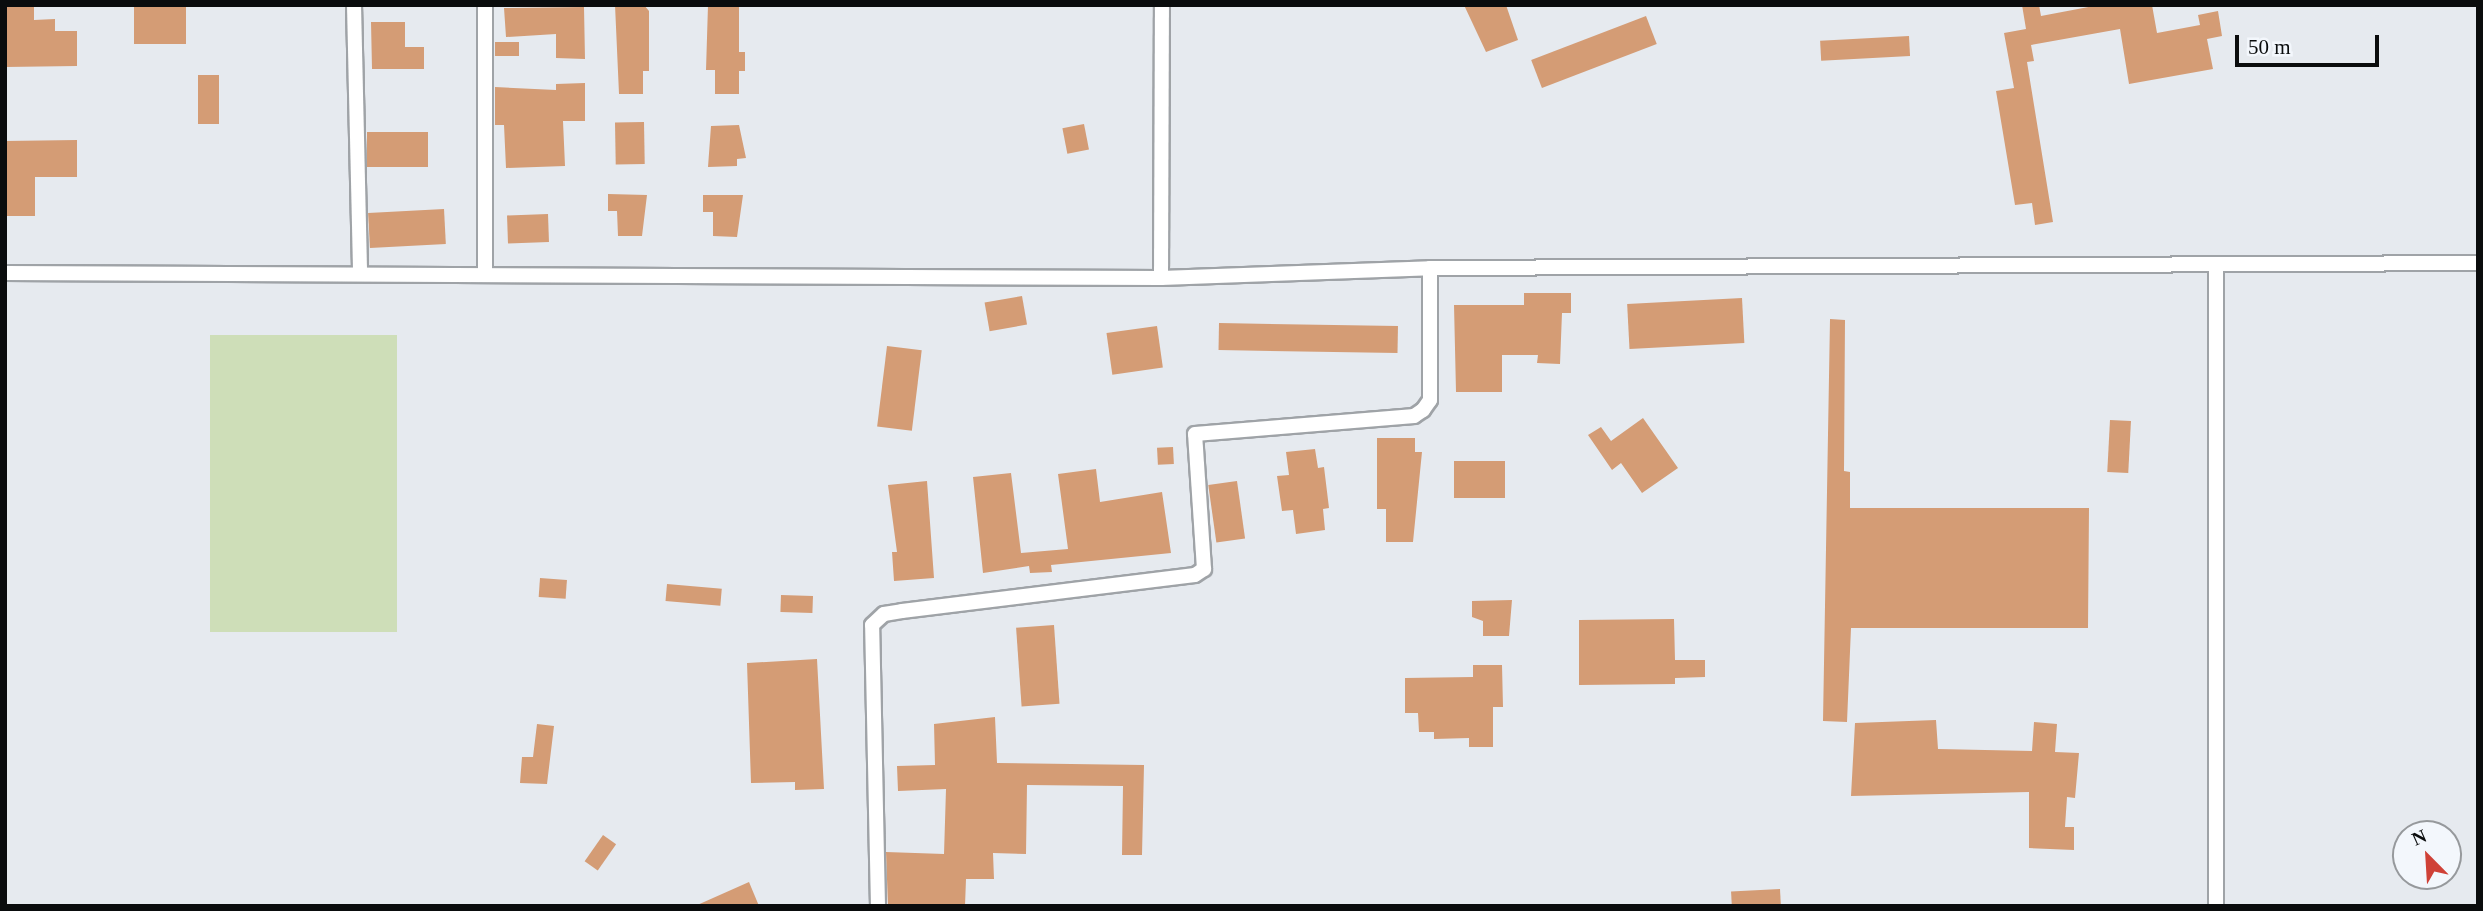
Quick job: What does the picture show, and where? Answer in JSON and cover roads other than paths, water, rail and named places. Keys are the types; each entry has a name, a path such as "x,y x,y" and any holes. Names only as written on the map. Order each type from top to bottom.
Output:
{"street":[{"path":"355,5 360,274"},
{"path":"485,5 485,273"},
{"path":"1161,278 1162,5"},
{"path":"5,273 1161,278 1430,268 2216,268 2478,263"},
{"path":"878,906 872,625 884,614 902,611 1195,575 1204,569 1195,434 1414,415 1423,410 1430,400 1430,268"},
{"path":"2216,268 2216,906"}]}
